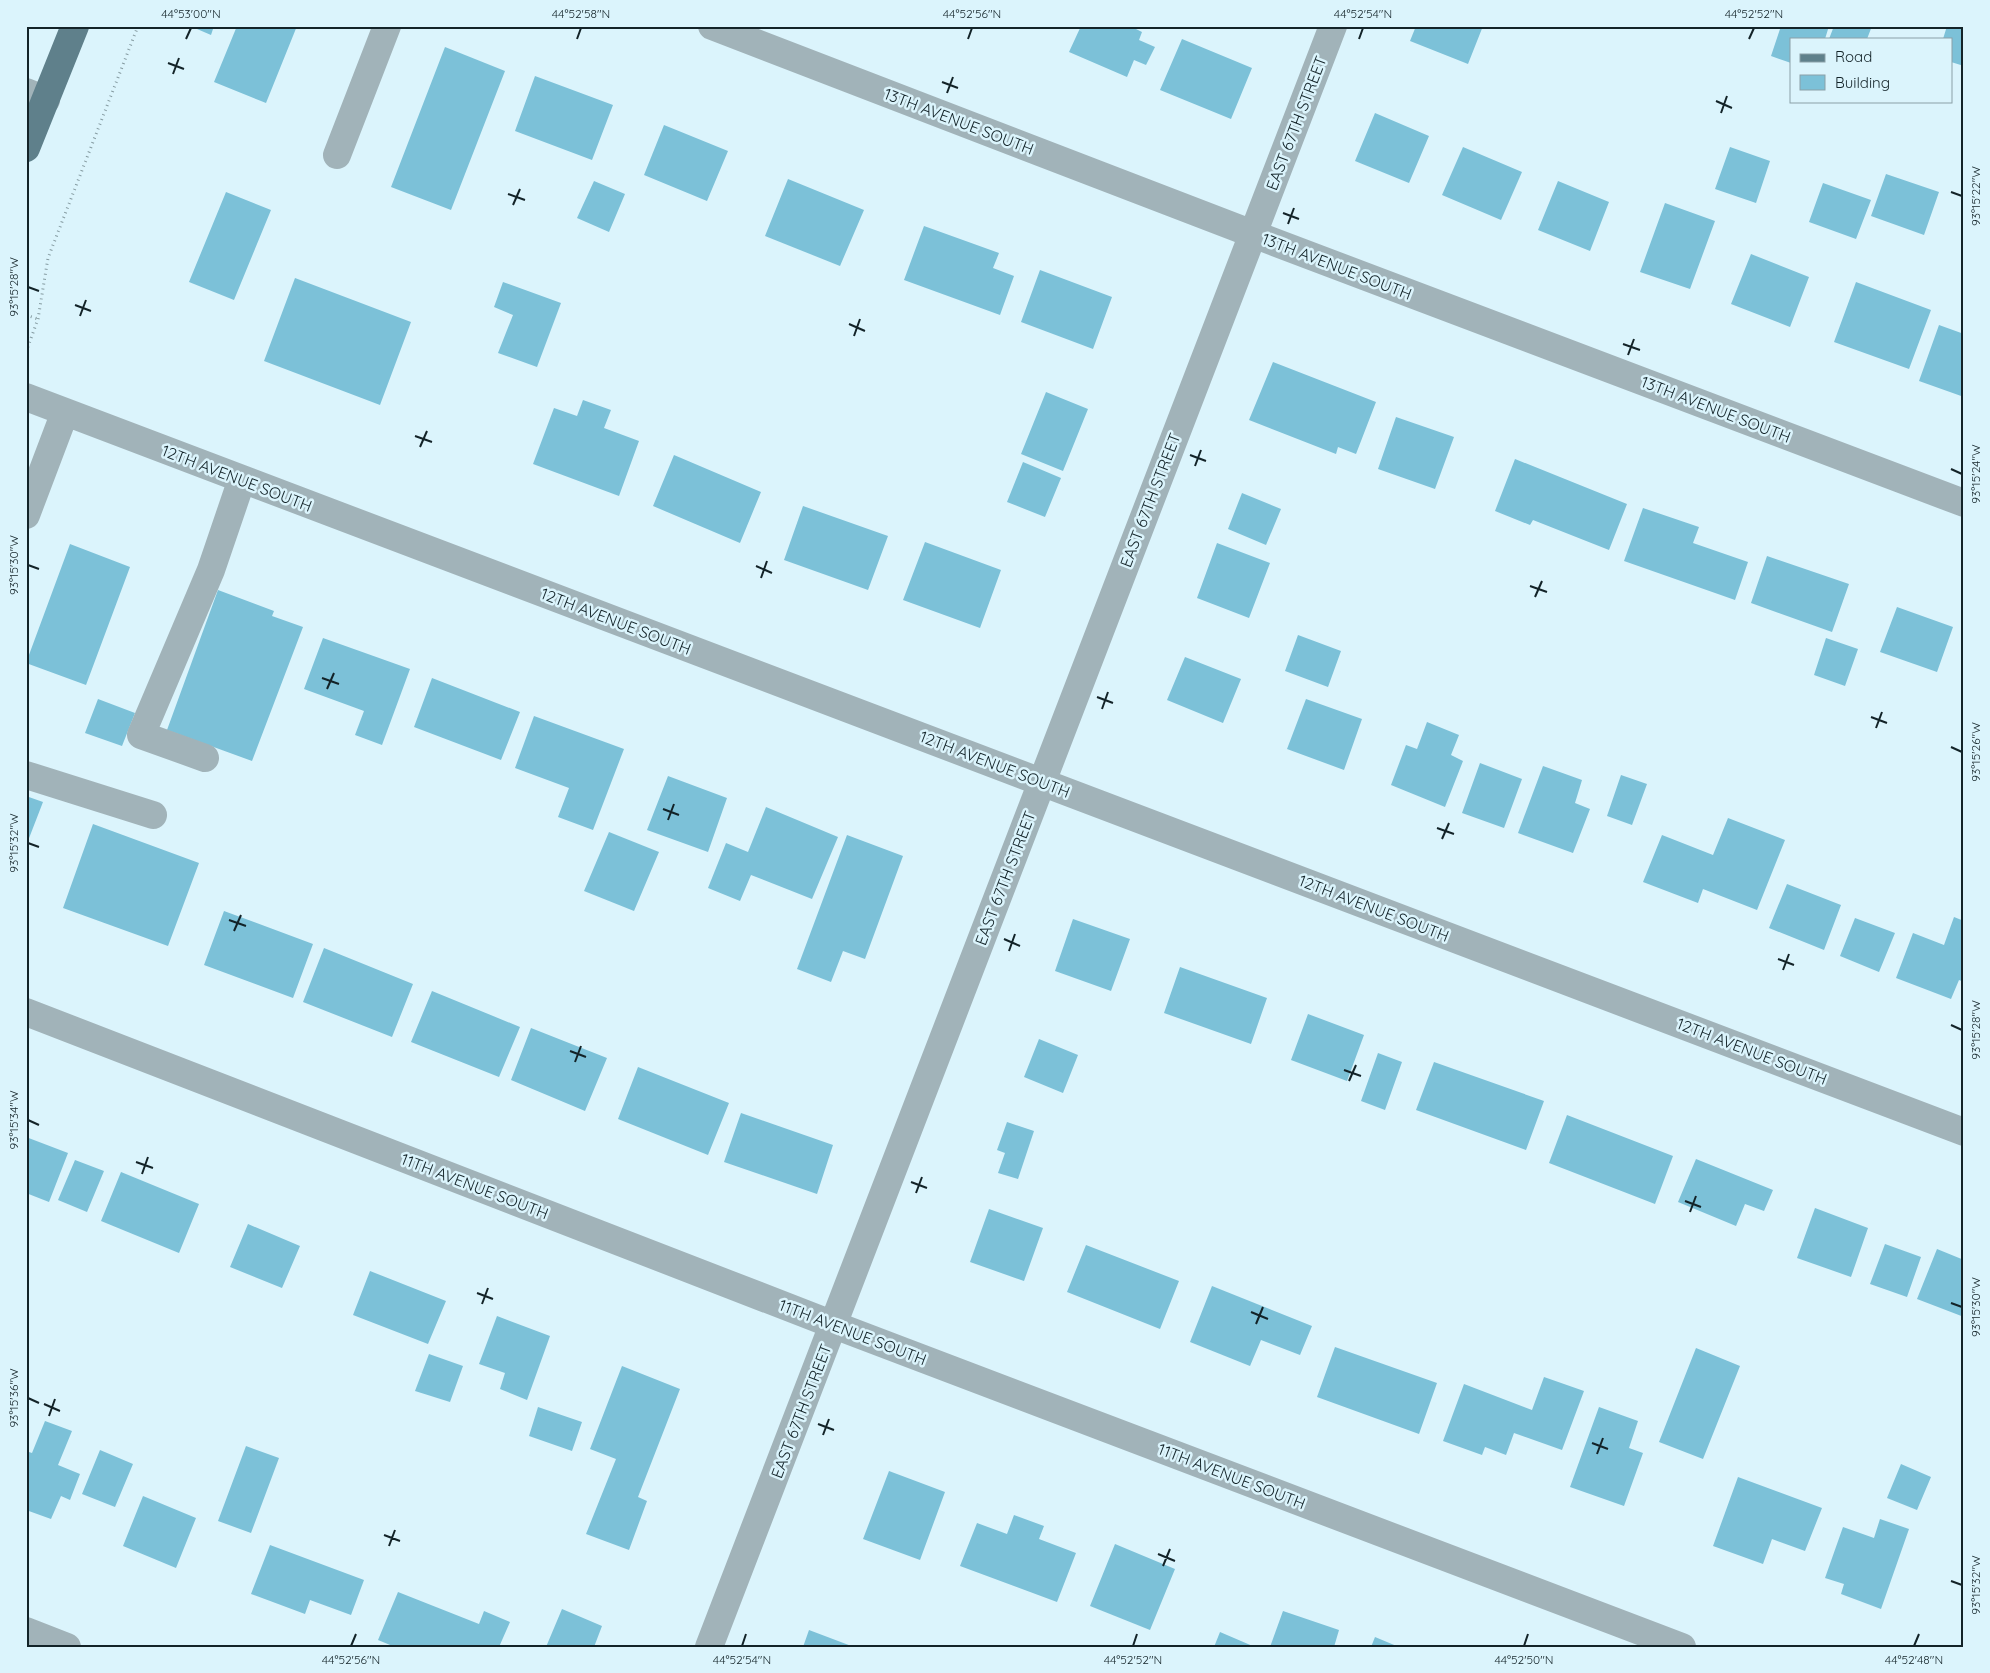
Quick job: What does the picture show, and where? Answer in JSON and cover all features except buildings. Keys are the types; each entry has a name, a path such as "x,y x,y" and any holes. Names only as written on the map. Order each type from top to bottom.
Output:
{"main road":[{"path":"26,148 36,96 75,26"}],"street":[{"path":"337,155 387,26"},
{"name":"13TH AVENUE SOUTH","path":"712,26 1253,234 1964,503"},
{"name":"EAST 67TH STREET","path":"710,1647 1333,26"},
{"name":"12TH AVENUE SOUTH","path":"26,397 1964,1132"},
{"path":"26,515 65,412"},
{"path":"205,758 141,735 211,570 242,480"},
{"path":"26,775 153,815"},
{"name":"11TH AVENUE SOUTH","path":"26,1012 834,1325 1682,1647"},
{"path":"26,1631 67,1647"}],"path":[{"path":"26,352 38,320 48,258 138,26"},
{"path":"26,315 38,320"}]}
